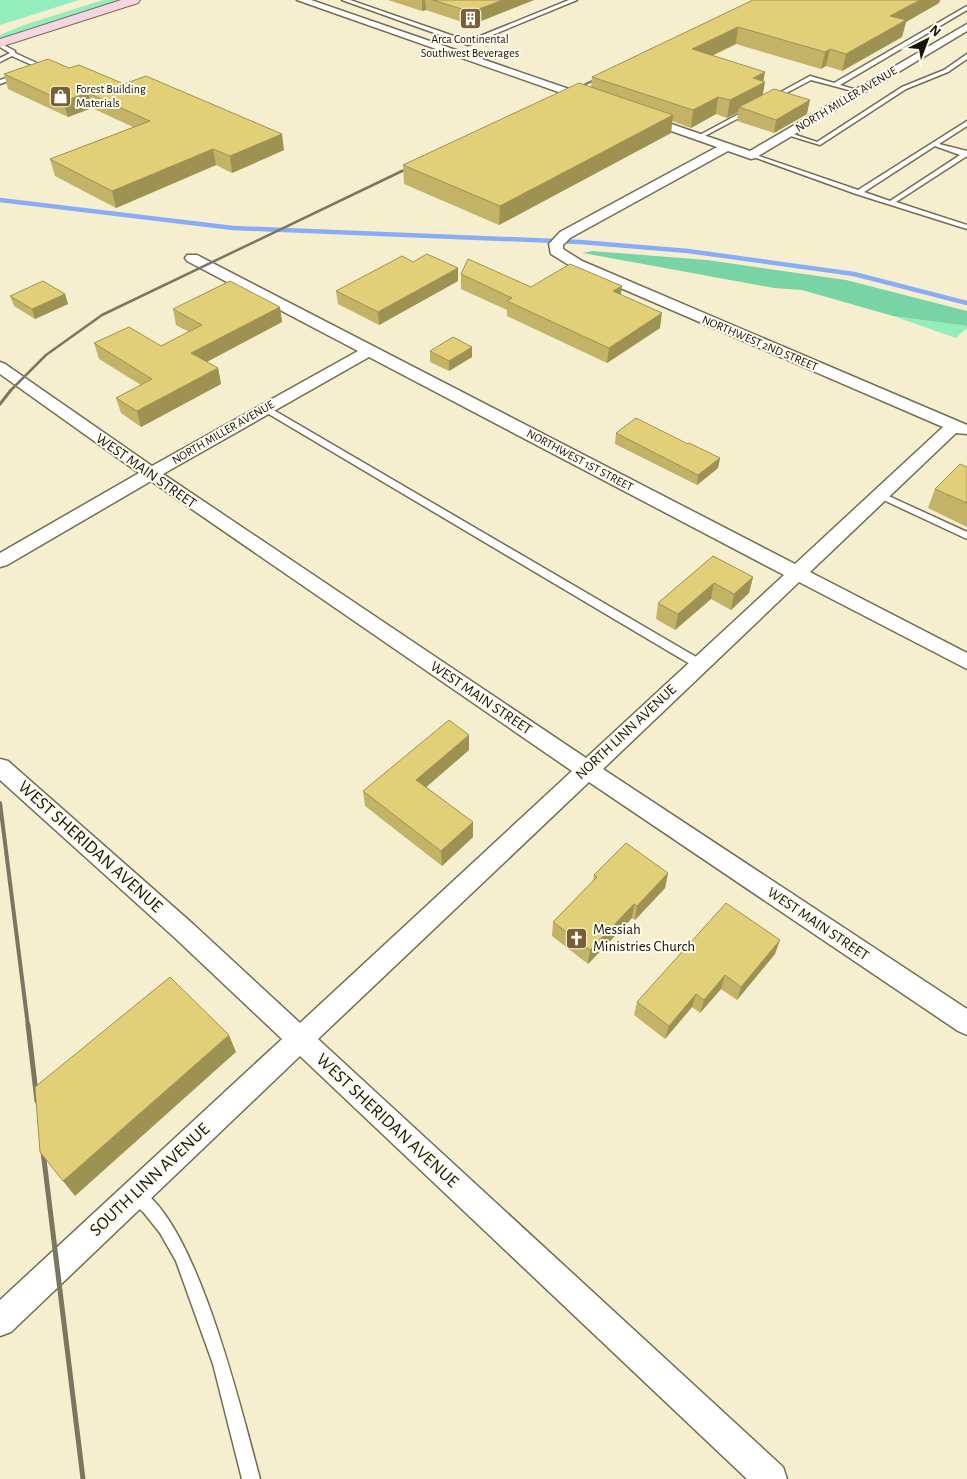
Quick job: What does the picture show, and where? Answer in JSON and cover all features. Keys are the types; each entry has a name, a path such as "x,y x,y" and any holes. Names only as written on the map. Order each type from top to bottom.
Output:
{"main road":[{"path":"0,30 96,0"},
{"path":"0,44 134,0"}],"street":[{"path":"302,0 600,103"},
{"name":"NORTH MILLER AVENUE","path":"751,155 967,27"},
{"path":"636,115 751,155"},
{"name":"NORTHWEST 2ND STREET","path":"727,147 566,235 556,248 558,254 577,264 961,429"},
{"name":"NORTHWEST 1ST STREET","path":"192,258 967,662"},
{"name":"NORTH MILLER AVENUE","path":"0,561 265,408 370,350"},
{"name":"WEST MAIN STREET","path":"0,367 150,474 586,769 967,1023"},
{"name":"NORTH LINN AVENUE","path":"301,1040 586,769 880,495 961,429"},
{"name":"WEST SHERIDAN AVENUE","path":"0,767 184,931 771,1479"},
{"name":"SOUTH LINN AVENUE","path":"0,1320 301,1040"}],"lane":[{"path":"345,0 468,43 574,0"},
{"path":"835,85 967,8"},
{"path":"0,44 13,52 12,54 38,65 32,71 0,82"},
{"path":"0,60 12,54"},
{"path":"787,134 818,144 904,88 946,71 967,56"},
{"path":"767,101 810,78 858,92"},
{"path":"699,137 758,105"},
{"path":"858,193 966,124"},
{"path":"934,144 966,154"},
{"path":"891,203 966,154"},
{"path":"751,155 858,193 967,228"},
{"path":"265,408 699,664"},
{"path":"880,495 967,536"},
{"path":"134,1195 149,1208 165,1228 182,1257 221,1364 251,1479"}],"green space":[{"path":"0,0 79,0 0,25"},
{"path":"103,0 125,0 0,40 0,35 21,26"},
{"path":"592,251 707,260 846,280 967,311 967,326 893,316 802,290 774,288 583,253"},
{"path":"893,316 967,326 967,328 956,338"}],"building":[{"path":"433,0 503,0 471,12"},
{"path":"753,0 920,0 890,16 906,20 846,54 830,49 825,52 738,27 692,49 765,72 753,78 765,82 730,100 718,97 693,110 592,77"},
{"path":"48,59 69,68 79,65 124,84 146,76 282,134 230,156 213,149 112,191 50,159 150,121 88,93 63,101 4,74"},
{"path":"579,83 673,115 500,206 403,165"},
{"path":"774,89 810,100 776,120 739,107"},
{"path":"427,254 458,268 378,312 336,291 402,256 413,262"},
{"path":"468,259 531,287 570,264 622,286 613,291 662,313 609,348 507,301 512,298 461,274"},
{"path":"43,281 65,294 32,309 10,296"},
{"path":"230,281 280,307 191,353 218,368 137,411 116,398 152,379 94,343 129,327 161,346 202,325 173,309"},
{"path":"453,337 472,347 449,361 430,351"},
{"path":"636,418 720,458 698,475 616,433"},
{"path":"960,464 967,467 967,503 935,489"},
{"path":"713,556 753,577 734,594 714,583 678,614 658,603"},
{"path":"449,720 469,735 416,780 473,822 441,851 363,791"},
{"path":"626,843 668,873 637,906 634,904 590,950 553,922 597,877 594,875"},
{"path":"726,903 780,940 741,987 725,975 704,1000 696,994 669,1026 637,1002"},
{"path":"170,977 229,1035 63,1181 40,1152 35,1087"}],"waterway":[{"path":"0,200 233,228 580,242 688,251 854,274 967,303"}],"railway":[{"path":"573,90 605,75"},
{"path":"400,172 415,165"},
{"path":"11,390 46,355 102,315 402,171"},
{"path":"0,404 11,390"},
{"path":"0,803 28,1026"},
{"path":"28,1025 37,1101"},
{"path":"42,1143 83,1479"}],"place":[{"name":"Arca Continental Southwest Beverages","path":"470,18"},
{"name":"Forest Building Materials","path":"60,96"},
{"name":"Messiah Ministries Church","path":"577,938"}]}
